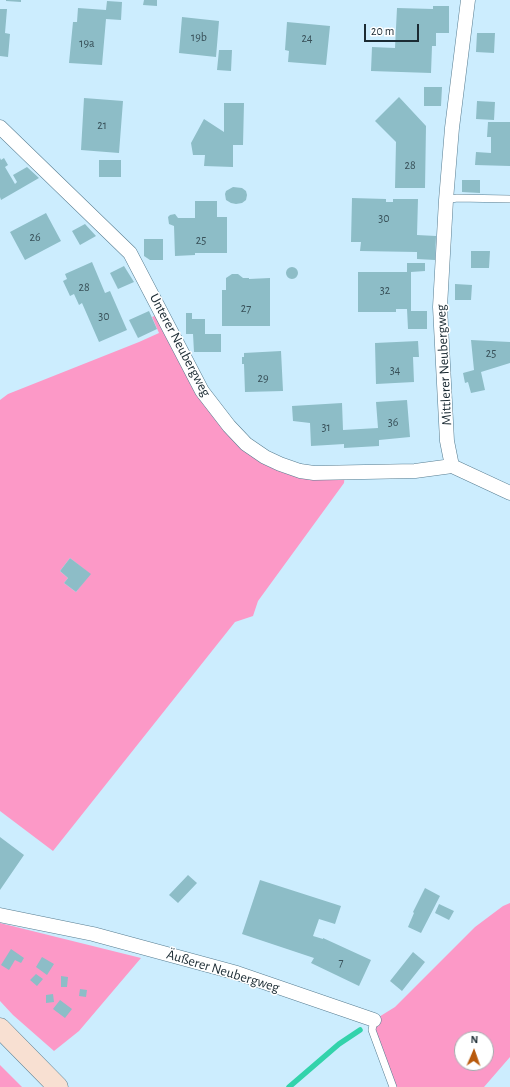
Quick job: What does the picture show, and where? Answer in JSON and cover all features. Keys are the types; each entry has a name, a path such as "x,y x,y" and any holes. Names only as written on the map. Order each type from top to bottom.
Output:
{"main road":[{"path":"0,1028 58,1087"}],"street":[{"name":"Mittlerer Neubergweg","path":"452,466 447,441 440,307 452,128 468,0"},
{"name":"Unterer Neubergweg","path":"0,127 130,253 202,391 229,426 246,444 265,457 280,464 300,471 314,473 415,471 452,466"},
{"path":"452,466 510,492"},
{"name":"Äußerer Neubergweg","path":"0,915 93,934 237,973 374,1020"}],"lane":[{"path":"446,200 457,198 510,199"},
{"name":"Äußerer Neubergweg","path":"374,1020 372,1030 393,1087"}],"shaded area":[{"path":"162,313 229,426 280,464 345,472 344,483 258,601 253,616 235,622 53,851 0,811 0,400 8,394 159,333 152,317","holes":["70,558 90,574 76,592 64,583 68,578 60,571"]},
{"path":"510,903 510,1057 484,1087 393,1087 372,1030 374,1020 395,1007 475,927 503,906"},
{"path":"0,923 141,958 79,1031 54,1051 13,1015 0,1001"},
{"path":"0,1065 22,1087 0,1087"}],"building":[{"path":"21,0 21,2 6,1"},
{"path":"144,0 157,0 157,6 143,5"},
{"path":"107,1 122,2 121,20 106,19 102,65 69,63 73,22 77,22 78,8 106,10"},
{"path":"433,6 449,6 449,33 436,33 436,46 432,46 431,73 371,71 372,47 395,48 397,8 433,9"},
{"path":"0,9 7,9 5,33 10,34 8,57 0,56"},
{"path":"182,17 219,21 216,57 179,53"},
{"path":"287,22 330,26 326,65 288,62 289,51 285,50"},
{"path":"477,33 495,33 494,53 476,52"},
{"path":"219,50 232,50 231,71 217,70"},
{"path":"424,87 442,87 441,106 424,106"},
{"path":"399,97 426,126 425,188 395,188 396,142 375,121"},
{"path":"84,98 123,101 119,153 81,150"},
{"path":"477,101 495,102 494,120 476,119"},
{"path":"224,103 244,103 243,145 233,145 233,167 204,166 205,155 193,155 191,143 204,119 224,132"},
{"path":"488,122 510,122 510,166 475,165 476,152 491,153 491,137 487,137"},
{"path":"0,158 1,160 4,158 8,165 5,167 15,184 17,182 13,175 27,167 39,178 1,200"},
{"path":"99,160 121,160 121,177 99,177"},
{"path":"462,180 480,180 480,193 462,192"},
{"path":"233,187 242,188 246,191 246,200 242,203 236,204 226,200 226,191"},
{"path":"352,198 386,199 386,202 393,202 393,199 418,199 417,235 436,236 435,260 417,259 417,252 360,251 361,242 351,242"},
{"path":"195,201 217,201 217,217 227,217 227,253 195,253 195,255 175,256 174,226 169,224 168,217 175,214 178,218 195,218"},
{"path":"46,213 61,241 25,260 10,232"},
{"path":"85,224 96,236 80,245 72,231"},
{"path":"144,239 163,239 163,260 150,260 144,256"},
{"path":"471,251 490,251 489,268 471,268"},
{"path":"92,262 105,293 110,291 127,330 99,342 82,303 79,305 74,294 70,296 63,281 67,279 65,274"},
{"path":"407,263 425,263 425,271 411,272 411,311 427,311 427,329 408,329 407,309 396,309 396,312 358,312 358,272 407,272"},
{"path":"124,266 134,282 118,289 110,273"},
{"path":"292,267 296,269 298,273 296,277 292,279 288,277 286,273 288,269"},
{"path":"232,274 238,274 243,278 249,279 270,278 270,326 222,326 222,290 226,290 226,278"},
{"path":"455,284 472,285 471,300 455,300"},
{"path":"149,311 157,329 138,338 129,320"},
{"path":"186,313 192,313 192,319 205,319 205,334 221,334 221,352 194,352 193,334 186,334"},
{"path":"471,340 510,342 510,363 481,372 485,390 471,393 468,382 465,383 463,373 474,370"},
{"path":"418,341 419,357 413,357 414,382 376,384 375,343"},
{"path":"281,351 283,391 245,392 244,364 242,364 242,357 244,357 244,353"},
{"path":"407,400 410,437 379,440 379,446 344,448 344,444 311,446 310,423 293,421 292,406 342,403 343,430 378,428 376,402"},
{"path":"70,558 91,574 76,592 64,583 68,578 60,571"},
{"path":"0,837 24,855 0,890"},
{"path":"188,875 197,883 178,903 169,895"},
{"path":"260,880 341,906 335,924 319,919 313,936 323,938 371,960 359,986 311,963 314,958 242,934"},
{"path":"425,888 440,896 421,933 408,927 414,913 413,912"},
{"path":"439,904 454,911 449,920 435,913"},
{"path":"11,949 24,958 21,963 15,960 9,970 1,965"},
{"path":"413,952 425,962 402,991 390,981"},
{"path":"42,957 54,964 47,975 36,967"},
{"path":"36,974 43,979 37,986 30,980"},
{"path":"61,976 68,977 67,987 61,987"},
{"path":"80,989 87,990 86,997 79,996"},
{"path":"53,994 54,1002 46,1003 46,995"},
{"path":"60,1000 72,1009 65,1018 53,1009"}],"waterway":[{"path":"289,1087 339,1044 360,1030"}]}
